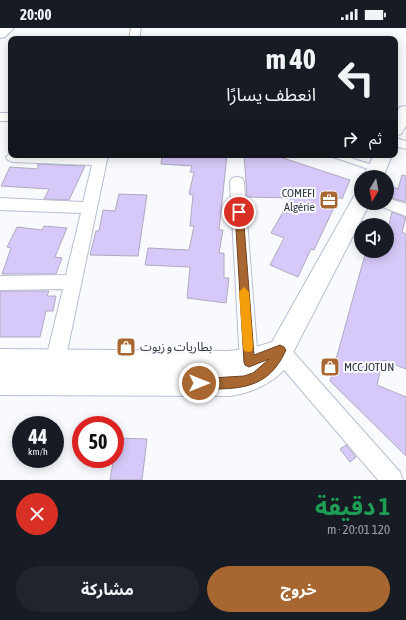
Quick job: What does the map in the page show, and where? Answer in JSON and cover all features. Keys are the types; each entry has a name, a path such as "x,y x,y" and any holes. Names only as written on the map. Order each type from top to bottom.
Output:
{"main road":[{"path":"0,34 7,28"},
{"path":"398,125 406,111"},
{"path":"0,362 53,372 230,383 244,382 256,377 267,370 275,361 357,210"},
{"path":"0,382 53,372 249,362 280,350"}],"street":[{"path":"53,372 100,158"},
{"path":"237,182 249,362"},
{"path":"0,204 90,208"},
{"path":"394,206 406,210"},
{"path":"0,283 72,282"},
{"path":"280,350 392,480"}],"lane":[{"path":"346,158 377,167"}],"building":[{"path":"162,158 227,158 219,230 223,230 219,253 224,253 224,278 229,278 226,303 187,298 190,267 145,265 148,248 189,250 194,226 190,226 193,195 189,194 194,172 190,172 192,166 161,164"},
{"path":"244,158 283,158 350,180 342,199 339,197 314,250 311,249 298,277 270,265 284,238 271,233 291,198 247,197"},
{"path":"38,164 85,166 69,200 44,199 49,189 1,186 10,167 38,169"},
{"path":"402,175 406,176 406,202 394,199 394,187 398,189"},
{"path":"119,194 147,195 138,256 90,255 96,231 99,231 103,210 115,211"},
{"path":"392,212 406,217 402,232 406,234 406,369 383,360 377,385 406,397 406,456 330,381 364,258 394,258 394,218 391,218"},
{"path":"44,226 67,228 55,257 62,258 56,274 2,274 11,248 7,247 17,227 42,230"},
{"path":"0,291 49,291 47,296 56,296 53,311 46,311 40,337 0,337"},
{"path":"124,438 147,439 142,480 110,480 112,468 124,468"},
{"path":"346,445 356,457 350,462 340,449"}],"slow traffic":[{"path":"244,292 248,347"}],"place":[{"name":"COMEFI Algérie","path":"329,200"},
{"name":"بطاريات و زيوت","path":"126,347"},
{"name":"MCC JOTUN","path":"330,367"}],"route":[{"path":"199,383 244,382 267,370 275,361 280,350 249,362 239,212"}]}
